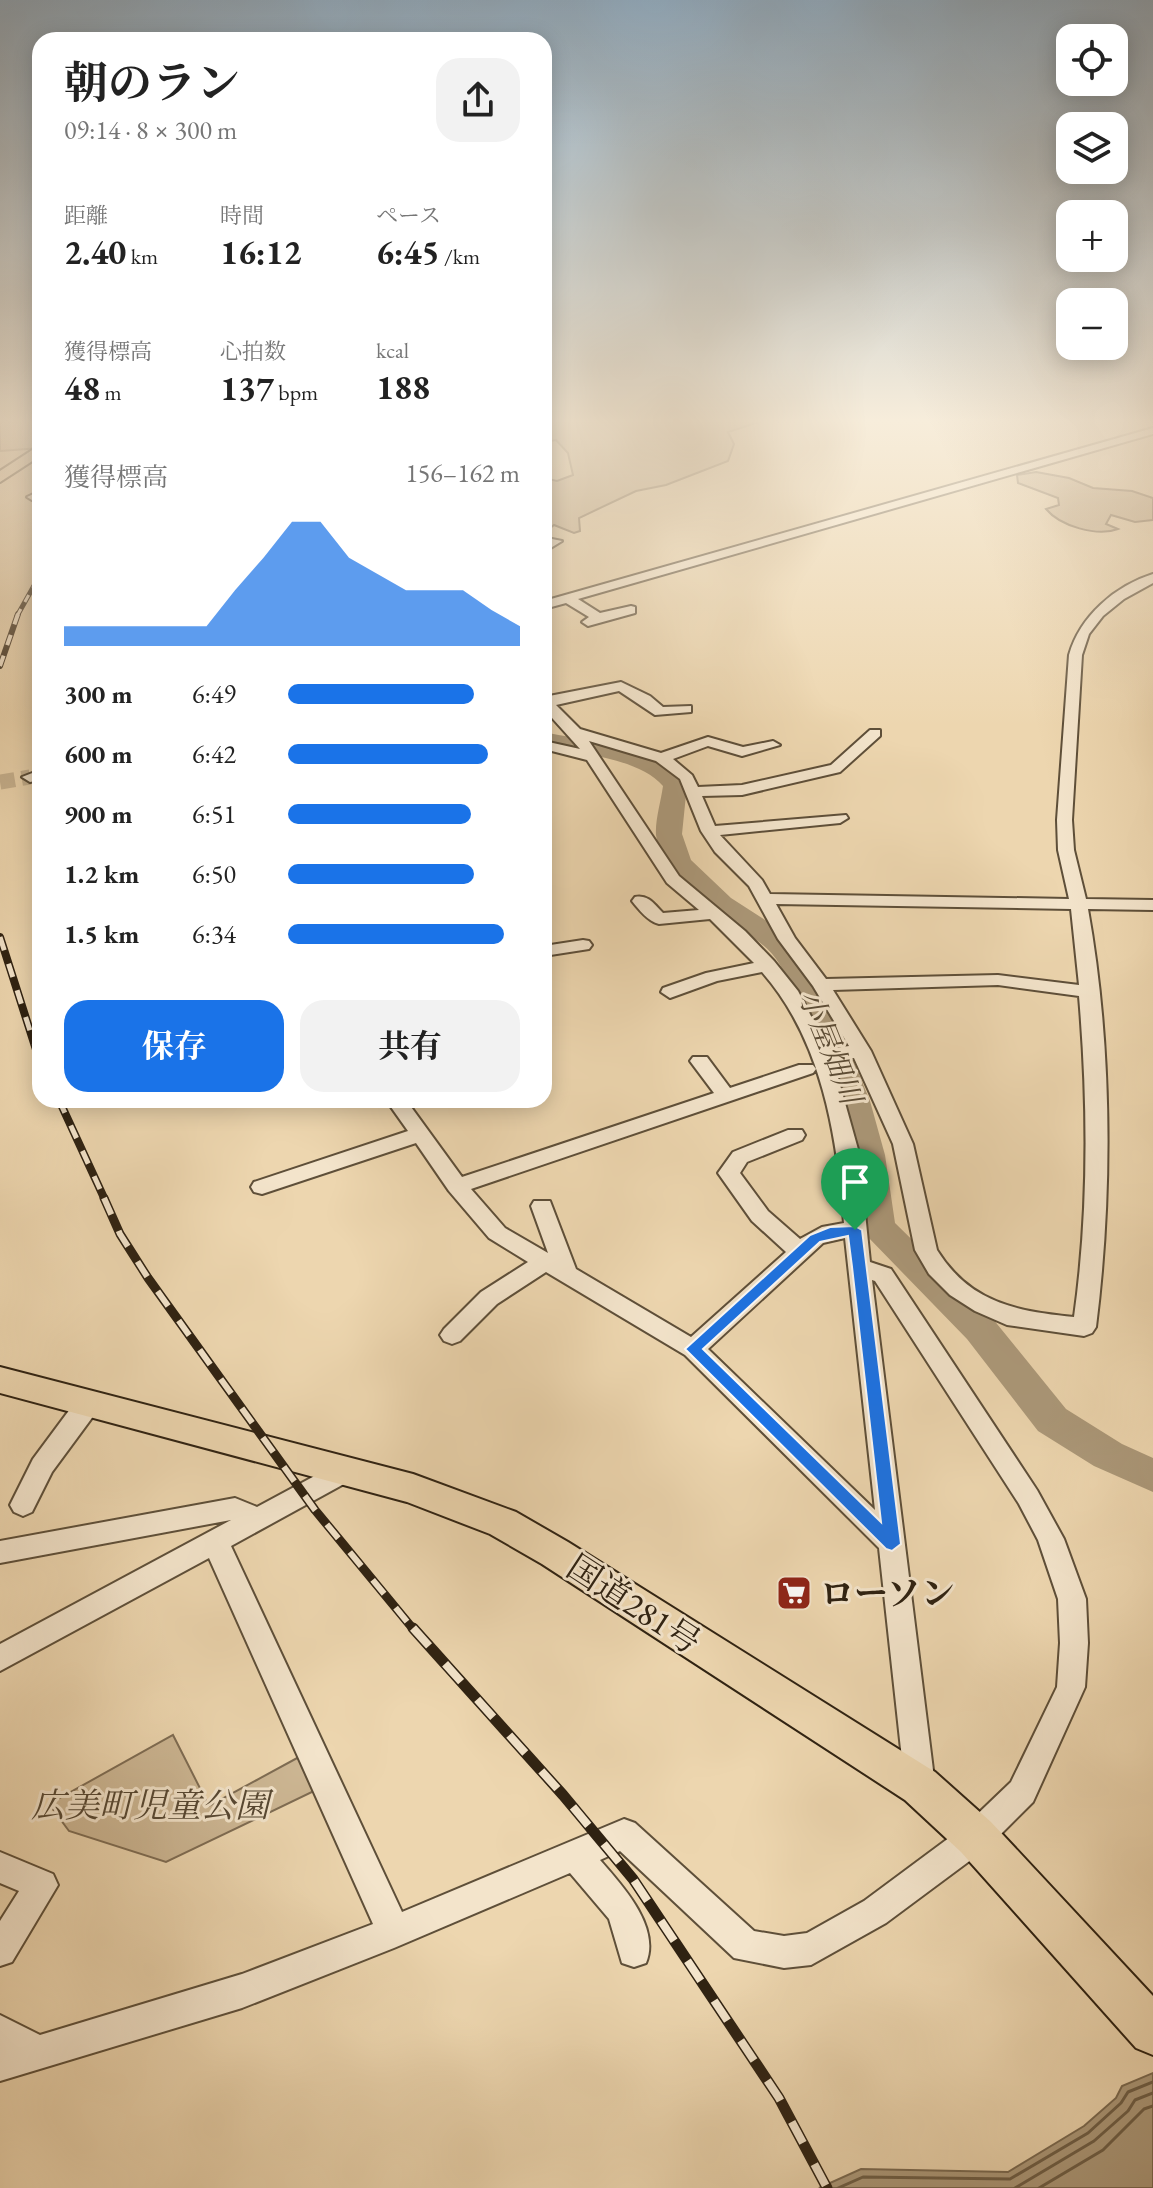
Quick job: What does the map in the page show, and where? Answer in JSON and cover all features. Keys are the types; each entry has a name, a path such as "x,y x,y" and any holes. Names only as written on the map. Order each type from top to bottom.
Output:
{"highway":[{"name":"国道281号","path":"0,1380 413,1489 503,1523 920,1786 985,1846 1153,2031"}],"street":[{"path":"552,603 835,522"},
{"path":"552,543 556,541"},
{"path":"577,734 621,744 661,758 678,768 687,778 709,831 721,849 756,884 787,939 821,985 858,1051 903,1144 926,1250 937,1268 958,1289 983,1305 1015,1319 1084,1327 1097,1114 1089,992 1079,906 1066,851 1064,820 1069,779 1073,669 1078,645 1086,629 1113,601 1153,578"},
{"path":"552,593 574,597 593,620 631,610"},
{"path":"552,700 621,686 645,699 660,712 686,709"},
{"path":"645,699 660,695"},
{"path":"552,709 577,734 673,879 768,965 789,991 819,1059 849,1153 855,1230 920,1786"},
{"path":"615,724 621,744"},
{"path":"691,792 742,790 835,769 875,733"},
{"path":"661,758 708,741 742,752 773,745"},
{"path":"552,747 591,755"},
{"path":"709,831 840,818"},
{"path":"766,899 1153,905"},
{"path":"641,901 659,919 713,914"},
{"path":"552,950 583,945"},
{"path":"670,992 712,977 768,965"},
{"path":"821,985 998,980 1089,992"},
{"path":"457,1186 726,1096 819,1059 858,1051"},
{"path":"700,1061 726,1096"},
{"path":"402,1108 457,1186 497,1233 693,1349 892,1544"},
{"path":"262,1187 421,1134"},
{"path":"795,1135 740,1157 729,1173 760,1216 800,1252"},
{"path":"542,1206 566,1273"},
{"path":"693,1349 815,1238 830,1232 855,1230"},
{"path":"452,1335 489,1298 546,1261"},
{"path":"0,2064 242,1991 394,1932 624,1834 746,1946 784,1952 811,1949 985,1846 1022,1792 1071,1687 1074,1643 1072,1599 1051,1539 1028,1497 883,1275 860,1267"},
{"path":"23,1505 42,1466 88,1404"},
{"path":"0,1658 344,1472"},
{"path":"0,1552 235,1509 257,1518"},
{"path":"215,1541 394,1932"},
{"path":"575,1854 623,1911 634,1951"},
{"path":"0,1867 42,1885 0,1950"},
{"path":"0,2032 37,2052"}],"green space":[{"path":"552,522 579,522 580,531 574,533 552,527"},
{"path":"1064,522 1107,522 1118,529 1100,532"},
{"name":"広美町児童公園","path":"173,1735 209,1806 299,1757 314,1791 166,1862 69,1831 49,1804"}],"water":[{"path":"1153,2073 1153,2188 819,2188 861,2169 1008,2172 1084,2126 1116,2098 1122,2086"}],"waterway":[{"name":"小屋畑川","path":"552,741 643,761 661,769 675,785 669,834 679,863 721,904 766,933 789,955 808,987 854,1101 868,1155 878,1227 980,1329 1052,1420 1108,1455 1153,1476"}],"tunnel":[{"path":"0,782 30,777"}],"railway":[{"path":"18,615 32,589"},
{"path":"0,666 18,615"},
{"path":"0,937 32,1037"},
{"path":"63,1108 105,1200"},
{"path":"104,1198 120,1234 148,1278 315,1510 414,1630"},
{"path":"413,1628 563,1795 633,1879 779,2098 827,2188"}],"place":[{"name":"ローソン","path":"794,1593"}],"route":[{"path":"855,1230 860,1267 892,1544 693,1349 815,1238 830,1232 855,1230"}]}
